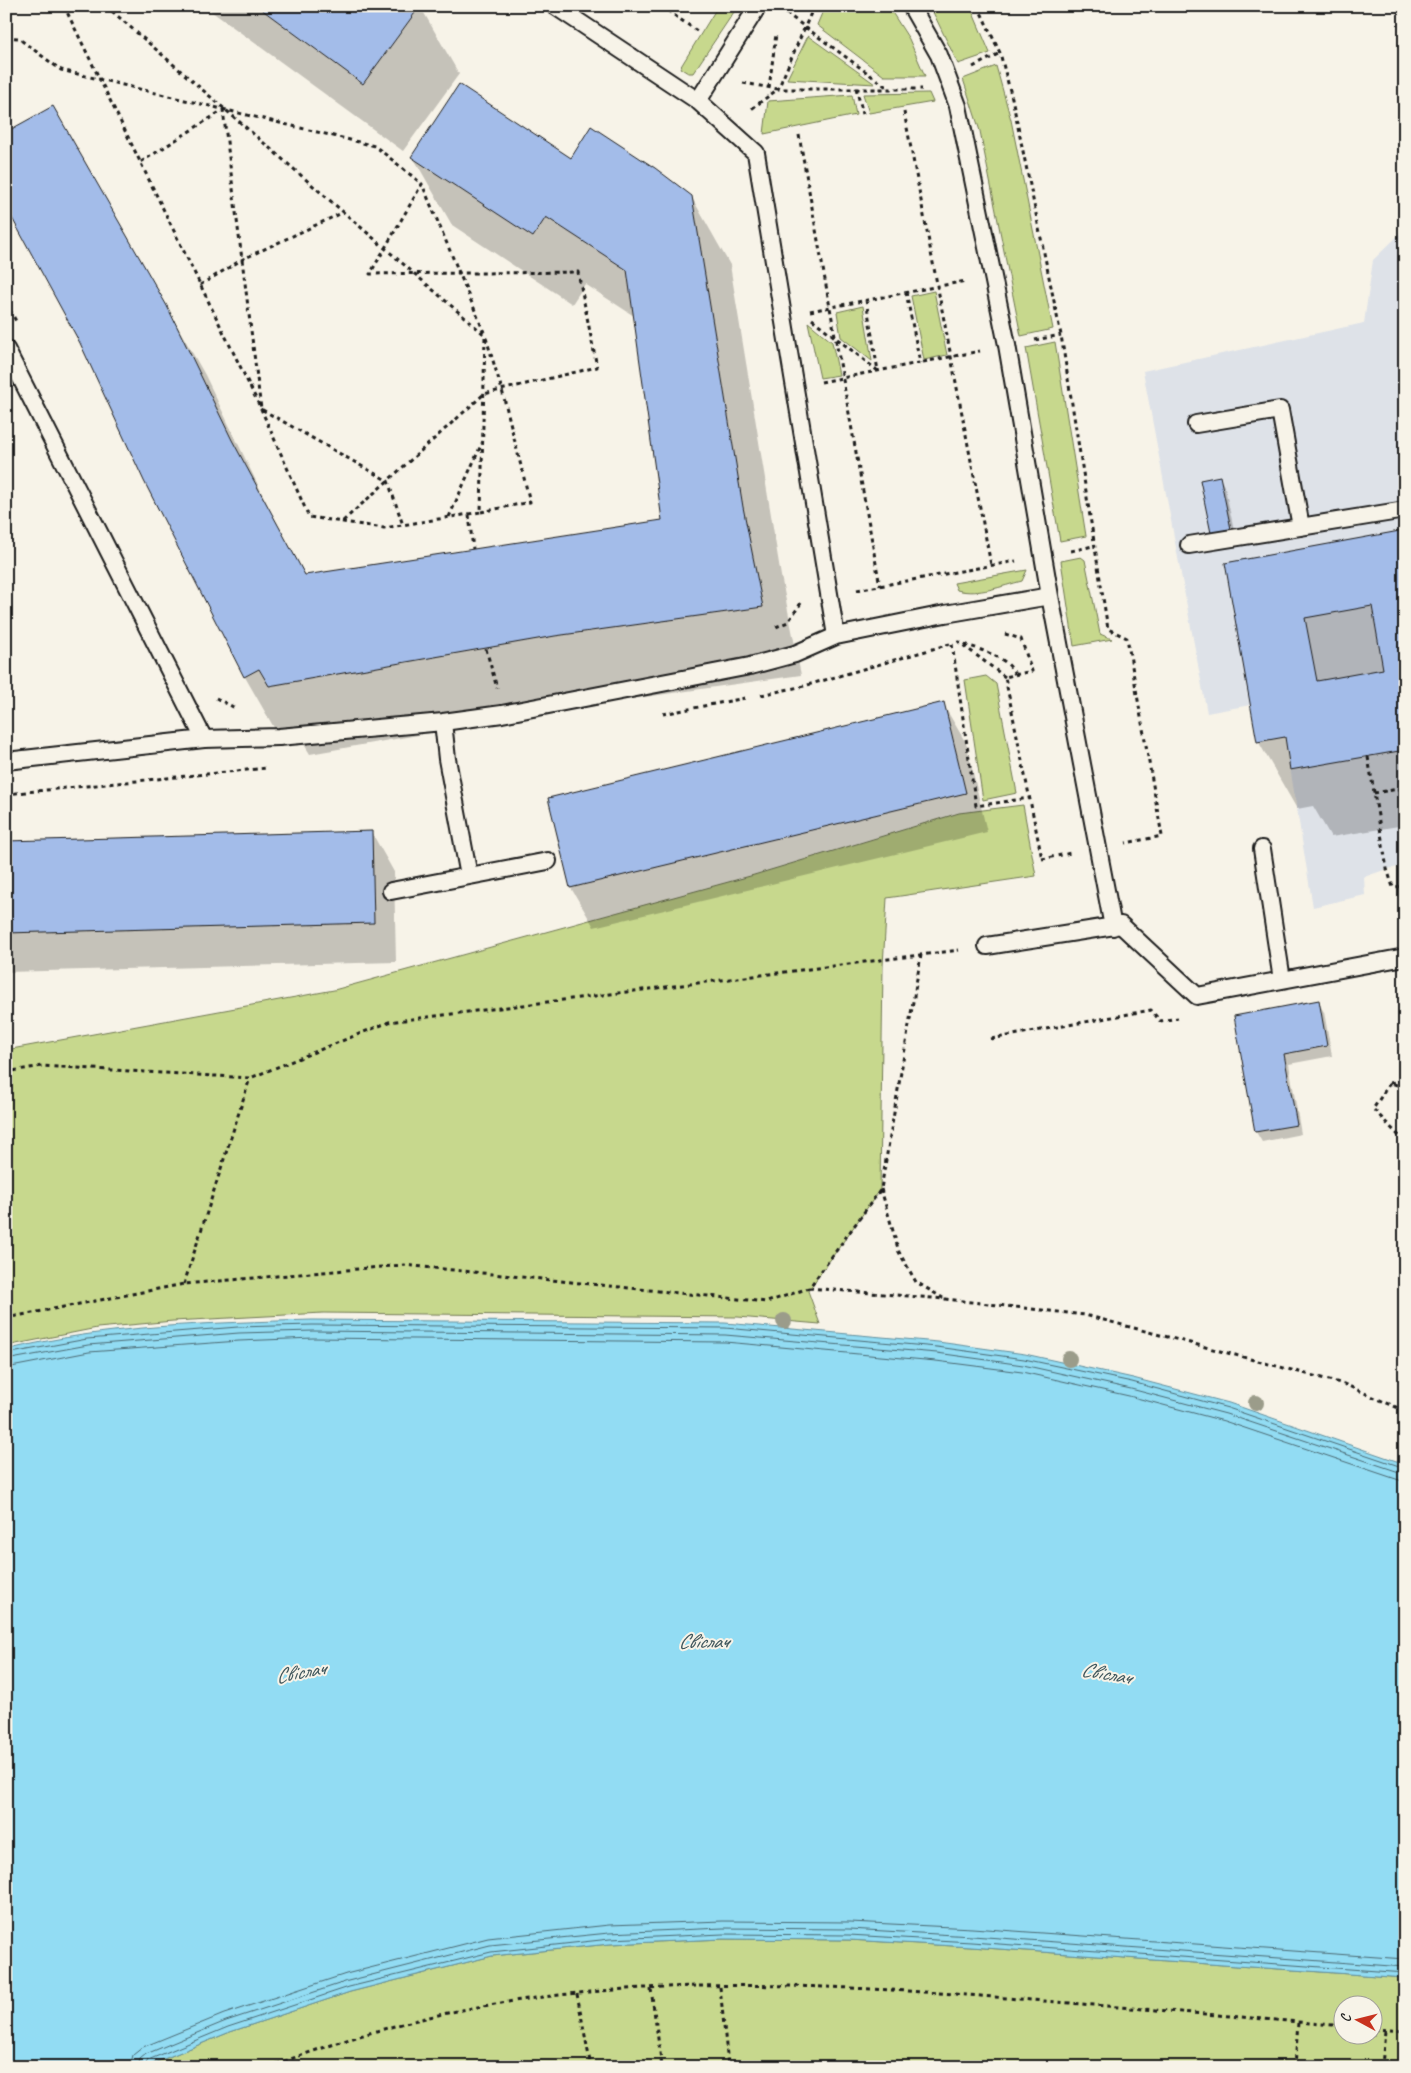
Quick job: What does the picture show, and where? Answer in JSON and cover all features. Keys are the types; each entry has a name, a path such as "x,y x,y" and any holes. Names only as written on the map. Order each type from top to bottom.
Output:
{"lane":[{"path":"556,6 698,100 756,154 836,636"},
{"path":"698,100 758,6"},
{"path":"911,6 939,55 950,80 958,106 1007,345 1050,596 1113,926"},
{"path":"6,349 204,739"},
{"path":"1196,424 1280,410 1301,527"},
{"path":"1189,545 1405,510"},
{"path":"6,761 204,739 279,737 443,722 502,714 750,666 795,654 836,636 945,614 1050,596"},
{"path":"443,722 447,760 470,876"},
{"path":"1262,850 1282,980"},
{"path":"391,891 548,861"},
{"path":"987,946 1121,925 1197,996 1405,957"}],"path":[{"path":"6,37 18,38 61,70 100,80 223,110 375,146 422,184 485,335 502,390 530,502 469,515 384,528 309,517 261,409 200,285 100,80 64,6"},
{"path":"106,6 223,110 485,335 481,512"},
{"path":"661,6 697,31"},
{"path":"814,6 778,89 928,89 950,80 1000,53"},
{"path":"780,9 888,88"},
{"path":"769,88 777,28"},
{"path":"856,88 863,114"},
{"path":"140,162 223,110"},
{"path":"223,110 261,409"},
{"path":"904,112 991,565"},
{"path":"799,135 880,586"},
{"path":"343,522 484,394 597,367 578,272 370,274 422,184"},
{"path":"200,285 243,259 344,212"},
{"path":"878,371 804,313 974,279"},
{"path":"906,292 920,363"},
{"path":"866,300 878,371"},
{"path":"817,383 988,350"},
{"path":"261,409 388,481 404,525"},
{"path":"449,518 483,442"},
{"path":"469,515 473,549"},
{"path":"772,629 788,622 802,600 1044,557 1093,546"},
{"path":"1005,677 959,642 1006,662 1012,668 1015,675"},
{"path":"952,644 976,806 1029,798"},
{"path":"486,649 497,691"},
{"path":"488,692 507,689"},
{"path":"1368,757 1390,878 1393,888 1405,886"},
{"path":"6,794 246,771 274,766"},
{"path":"1374,793 1405,788"},
{"path":"6,1072 42,1066 250,1078 389,1022 987,946"},
{"path":"809,1288 880,1189 921,955"},
{"path":"184,1284 250,1078"},
{"path":"1405,1080 1390,1083 1373,1108 1405,1142"},
{"path":"1390,1083 1405,1088"},
{"path":"880,1189 899,1252 916,1282 945,1299"},
{"path":"6,1318 184,1284 404,1265 767,1302 809,1288 945,1299 1085,1315 1344,1384 1405,1411"},
{"path":"720,1987 728,2065"},
{"path":"651,1988 662,2067"},
{"path":"269,2067 369,2034 451,2012 578,1994 651,1988 847,1988 944,1993 1334,2025"},
{"path":"578,1994 591,2067"},
{"path":"1295,2067 1298,2022"},
{"path":"1384,2030 1405,2031"},
{"path":"1382,2067 1383,2046"},
{"path":"666,2067 728,2065 748,2067"}],"shaded area":[{"path":"1405,229 1405,866 1387,869 1364,877 1365,895 1313,907 1285,737 1257,742 1250,705 1207,713 1143,371 1364,323 1373,260"}],"green space":[{"path":"718,6 738,6 693,73 688,73 680,68"},
{"path":"825,6 888,6 909,39 925,76 884,76 817,25"},
{"path":"930,6 970,6 990,53 958,64"},
{"path":"808,36 875,84 787,79"},
{"path":"996,66 1011,120 1053,329 1021,336 980,131 963,79"},
{"path":"929,93 933,102 869,113 863,94"},
{"path":"852,95 856,115 764,134 768,101"},
{"path":"934,291 947,355 924,360 911,296"},
{"path":"863,306 872,361 841,337 837,312"},
{"path":"808,322 832,342 839,375 820,378"},
{"path":"1055,342 1086,536 1060,541 1026,348"},
{"path":"1081,557 1085,560 1100,634 1112,639 1074,646 1061,561"},
{"path":"1027,570 1022,581 990,590 965,592 957,590 954,583"},
{"path":"986,676 996,684 1017,793 983,800 965,680"},
{"path":"1023,805 1036,876 887,898 883,966 880,1190 808,1291 820,1324 738,1317 323,1313 173,1321 97,1328 6,1346 6,1050 334,990 754,875 959,813"},
{"path":"723,1939 849,1940 1405,1978 1405,2067 144,2067 230,2032 350,1992 492,1956 610,1944"}],"water":[{"name":"Свіслач","path":"312,1320 725,1323 938,1342 1025,1354 1133,1378 1229,1403 1405,1464 1405,1978 849,1940 723,1939 610,1944 492,1956 350,1992 230,2032 144,2067 6,2067 6,1350 82,1335 120,1330 197,1324"}],"building":[{"path":"257,6 420,6 363,84"},
{"path":"459,84 571,158 591,126 655,168 692,196 743,507 763,607 555,636 269,686 259,669 244,677 144,481 80,343 6,207 6,132 53,106 167,306 232,440 305,575 662,520 627,270 546,217 533,237 411,157"},
{"path":"1220,476 1231,529 1211,533 1200,480"},
{"path":"1405,530 1405,750 1290,770 1285,737 1257,742 1225,563","holes":["1372,606 1383,669 1317,681 1305,618"]},
{"path":"944,702 966,793 570,888 548,798"},
{"path":"372,831 374,923 6,933 6,841"},
{"path":"1319,1000 1327,1046 1284,1054 1297,1125 1255,1132 1234,1016"}]}
